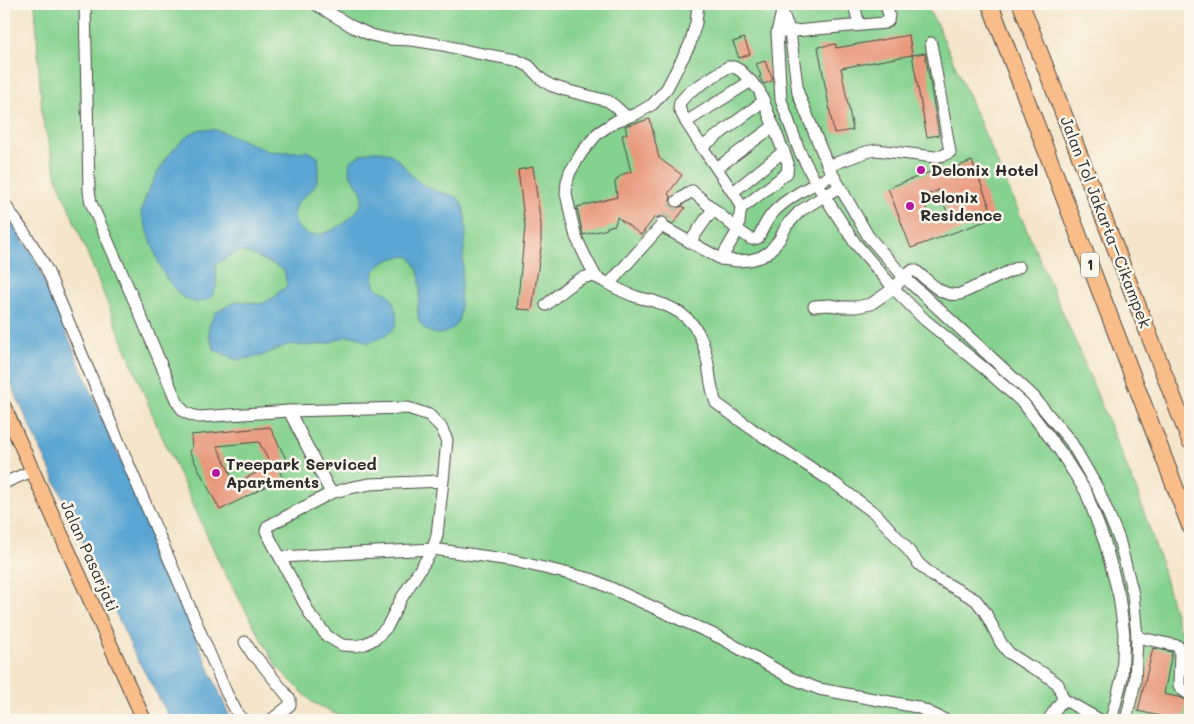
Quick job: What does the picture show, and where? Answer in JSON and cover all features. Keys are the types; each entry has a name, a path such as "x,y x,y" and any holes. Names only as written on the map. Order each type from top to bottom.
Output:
{"highway":[{"name":"Jalan Tol Jakarta–Cikampek","path":"990,4 1190,526"},
{"name":"Jalan Tol Jakarta–Cikampek","path":"1021,4 1190,441"}],"main road":[{"name":"Jalan Pasarjati","path":"4,406 144,720"}],"street":[{"path":"85,4 89,191 91,203 182,410 189,415 200,417 289,411 408,408 429,415 441,427 446,440 443,482 437,535 433,549 401,599 387,627 376,638 365,644 355,646 342,646 327,636 311,616 266,531 268,526 331,493 349,488 370,484 443,482"},
{"path":"315,4 371,35 388,39 412,40 443,45 516,60 529,66 540,78 550,85 608,101 627,117"},
{"path":"596,277 576,237 569,209 566,193 570,172 585,148 598,134 616,121 636,114 653,104 667,88 690,44 696,24 698,4"},
{"path":"854,4 859,25"},
{"path":"777,33 885,22 888,21 889,14 885,4"},
{"path":"782,7 790,32 798,93 830,171 868,236 904,277 1034,396 1071,442 1098,489 1119,539 1133,594 1137,638 1134,682 1126,720"},
{"path":"782,7 777,33 781,100 799,150 824,196 855,243 894,288 925,320 1024,404 1060,451 1086,492 1105,543 1120,596 1124,634 1122,678 1111,720"},
{"path":"677,201 692,191 738,230 754,239 758,238 772,214 784,203 816,183 830,171 866,152 876,150 935,157 950,152 931,43"},
{"path":"721,259 738,230 741,207 679,108 680,102 689,92 728,67 734,67 741,71 759,90 788,163 787,173 781,179 741,207"},
{"path":"686,122 751,81"},
{"path":"702,147 764,102"},
{"path":"717,168 774,126"},
{"path":"732,192 784,151"},
{"path":"609,284 662,225 721,259 738,261 761,257 770,251 779,240 786,226 800,211 840,187"},
{"path":"4,204 37,252 48,272 222,684 238,715 243,720"},
{"path":"690,242 713,209"},
{"path":"814,306 856,307 871,304 894,288 913,270 939,290 954,295 1019,267"},
{"path":"546,305 569,286 590,275 636,297 675,309 687,317 697,329 705,347 713,396 716,403 834,483 876,515 919,564 933,576 976,600 985,612 1001,643 1009,653 1058,684 1063,699 1100,720"},
{"path":"289,411 331,493"},
{"path":"4,483 32,471"},
{"path":"280,557 433,549 510,560 591,579 721,638 791,678 819,689 916,707 945,720"},
{"path":"1137,638 1178,646 1180,651 1179,685 1190,695"},
{"path":"245,642 253,655 290,699 290,705 271,720"},
{"path":"1048,720 1063,699"}],"green space":[{"path":"35,4 924,4 937,24 1078,348 1137,492 1159,557 1178,625 1190,647 1190,720 347,720 312,702 277,667 221,566 156,423 58,181 42,116"}],"water":[{"path":"201,129 216,130 267,151 307,151 318,157 319,172 316,184 297,203 294,212 296,224 308,234 318,235 333,230 347,221 358,210 362,194 350,174 349,167 350,162 366,153 380,151 389,153 420,183 459,199 464,210 466,230 460,312 458,321 452,329 444,333 435,334 422,326 418,316 419,274 409,256 403,256 386,261 374,271 375,285 391,297 397,316 391,332 381,338 368,343 353,336 344,337 329,343 305,346 290,344 261,356 237,360 215,350 209,335 209,326 216,312 237,301 261,304 275,297 287,286 284,270 251,254 239,252 216,264 217,283 212,296 196,303 182,297 161,269 141,213 144,202 155,177 171,152 191,134"},
{"path":"4,212 34,257 231,720 171,720 135,655 4,369"}],"building":[{"path":"909,35 912,55 841,68 853,130 834,133 818,47 836,44 836,48"},
{"path":"744,38 750,54 739,58 733,42"},
{"path":"925,53 939,135 927,137 912,55"},
{"path":"765,61 772,81 764,84 759,77 761,76 756,64"},
{"path":"650,119 659,158 682,175 668,194 671,197 671,205 677,208 683,206 685,208 673,224 665,216 655,217 641,235 617,217 615,225 583,235 577,207 617,197 615,182 623,174 631,172 622,135 627,134 625,126"},
{"name":"Delonix Residence","path":"972,161 994,218 911,248 888,188 941,168 943,172","holes":["939,190 948,215 931,221 922,197"]},
{"path":"533,167 541,225 541,248 532,310 517,309 525,227 518,170"},
{"name":"Treepark Serviced Apartments","path":"270,427 288,463 278,468 283,478 220,510 189,451 192,448 191,435","holes":["259,442 271,466 235,483 217,446"]},
{"path":"1153,648 1172,652 1164,694 1182,698 1187,702 1183,720 1138,711"}],"tunnel":[{"path":"662,223 677,201"}],"place":[{"name":"Delonix Hotel","path":"921,170"},
{"name":"Delonix Residence","path":"910,206"},
{"name":"Treepark Serviced Apartments","path":"216,473"}]}
